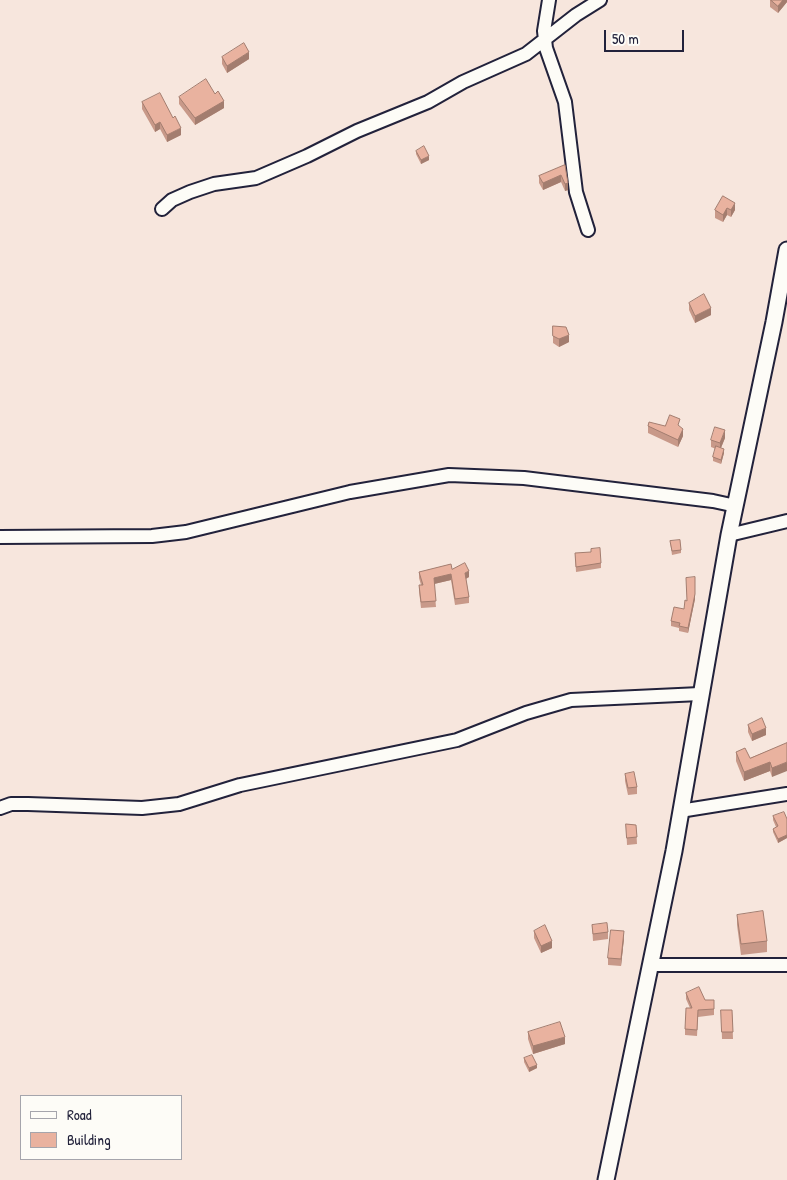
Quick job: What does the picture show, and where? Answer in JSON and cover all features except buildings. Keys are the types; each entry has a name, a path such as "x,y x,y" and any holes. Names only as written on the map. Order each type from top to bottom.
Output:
{"main road":[{"path":"606,1180 651,965 730,535 787,250"}],"street":[{"path":"549,0 544,40 565,102 576,192 588,230"},
{"path":"162,208 185,194 214,184 256,178 307,156 357,130 428,102 463,82 526,54 576,15 600,0"},
{"path":"0,537 152,536 186,532 350,492 448,475 524,478 714,501 736,506"},
{"path":"730,535 787,521"},
{"path":"0,808 11,804 142,808 179,804 240,785 457,740 526,713 571,700 700,694"},
{"path":"680,811 787,794"},
{"path":"651,965 758,963 787,965"}]}
